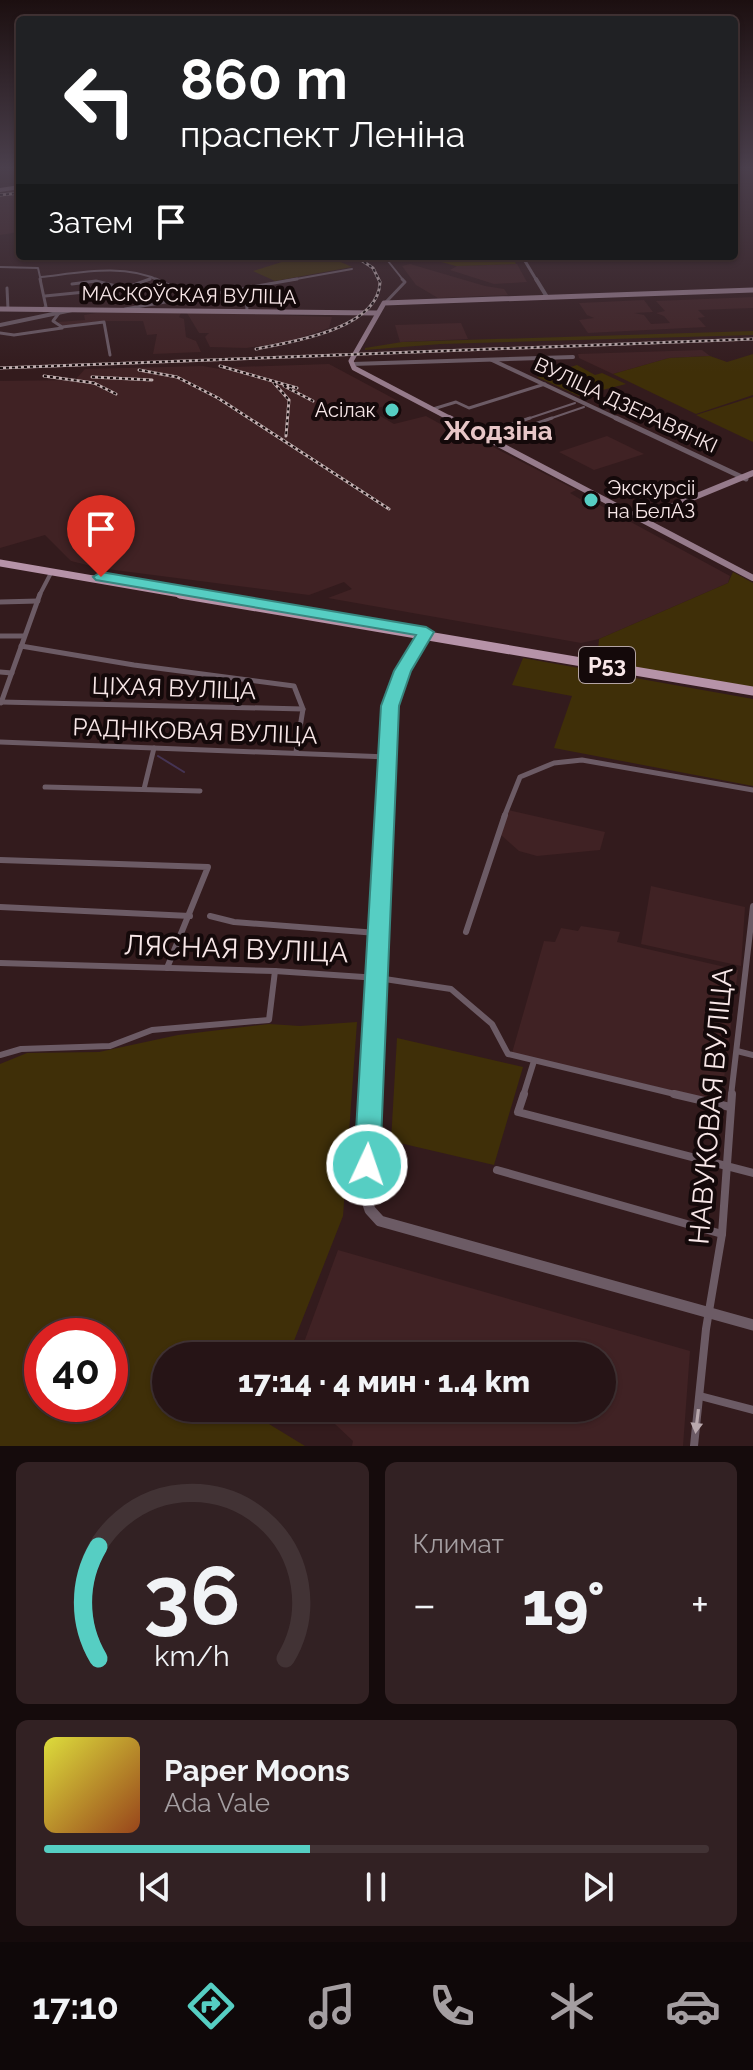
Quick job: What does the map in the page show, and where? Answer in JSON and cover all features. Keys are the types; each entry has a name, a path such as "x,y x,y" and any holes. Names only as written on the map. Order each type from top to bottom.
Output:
{"main road":[{"path":"753,290 384,303 352,364 753,578"},
{"name":"МАСКОЎСКАЯ ВУЛІЦА","path":"0,309 377,313"},
{"path":"641,519 748,476"},
{"name":"Р53","path":"0,561 753,689"}],"street":[{"path":"383,260 388,261 405,282 384,303"},
{"path":"525,260 547,297"},
{"path":"0,267 38,268 46,307 41,310"},
{"path":"122,310 180,297 352,269"},
{"path":"41,277 108,272 153,278 169,283 180,297"},
{"path":"534,275 545,274"},
{"path":"45,296 125,288 153,278"},
{"path":"72,284 96,281 125,288 134,294"},
{"path":"246,287 247,311"},
{"path":"7,288 8,309"},
{"path":"0,325 74,310"},
{"path":"59,313 53,321 62,327"},
{"path":"0,333 14,335 104,322 110,355"},
{"path":"352,364 573,357"},
{"name":"ВУЛІЦА ДЗЕРАВЯНКІ","path":"492,360 582,404 748,476"},
{"path":"433,409 456,402 469,408 545,384"},
{"path":"491,431 582,404"},
{"path":"500,436 582,404"},
{"path":"1,703 24,636 52,570"},
{"path":"0,602 38,601"},
{"path":"422,633 391,697 365,1195 370,1210 380,1221 753,1325"},
{"path":"0,636 24,636"},
{"path":"21,646 134,665 294,686 303,709 296,752"},
{"path":"0,672 12,673"},
{"name":"ЦІХАЯ ВУЛІЦА","path":"1,703 303,709"},
{"name":"РАДНІКОВАЯ ВУЛІЦА","path":"0,742 389,757"},
{"path":"144,789 155,747"},
{"path":"466,932 498,831 520,777 554,763 582,760 753,790"},
{"path":"45,787 200,791"},
{"path":"0,860 208,867 167,968"},
{"name":"НАВУКОВАЯ ВУЛІЦА","path":"694,1446 722,1234 730,1107 753,906"},
{"path":"0,907 190,916"},
{"path":"210,916 234,922 378,933"},
{"name":"ЛЯСНАЯ ВУЛІЦА","path":"0,963 275,971 378,978 451,989 492,1024 508,1054 730,1107"},
{"path":"0,1055 21,1049 110,1046 152,1030 269,1020 275,971"},
{"path":"737,1051 753,1055"},
{"path":"534,1061 518,1112 753,1173"},
{"path":"497,1170 722,1234"},
{"path":"700,1396 753,1410"}],"shaded area":[{"path":"288,260 336,260 352,267 275,281 253,271"},
{"path":"434,260 514,260 516,264 456,266"},
{"path":"410,264 504,289 508,295 438,298 416,285 402,266"},
{"path":"517,264 527,282 494,284 450,270 457,266"},
{"path":"753,297 753,308 698,310 705,317 698,318 706,327 588,333 579,320 594,318 587,315 579,303 644,300 653,312 634,313 644,315 651,324 670,323 656,313 665,311 656,301"},
{"path":"181,313 179,317 184,319 186,337 196,341 201,352 153,354 157,334 147,335 143,321 101,321 62,326 58,322 85,320 84,315"},
{"path":"187,313 332,317 329,328 290,341 246,348 210,347 205,337 209,333 199,333"},
{"path":"461,323 468,339 400,342 395,325"},
{"path":"753,331 753,335 441,344 365,350 402,342"},
{"path":"702,350 710,356 669,358 613,374 579,358 578,354"},
{"path":"753,354 753,395 696,414 613,374 669,358 710,356 727,362"},
{"path":"329,364 400,402 370,410 394,424 426,416 462,436 468,434 576,490 570,493 580,499 585,497 730,576 728,583 599,639 581,643 328,598 352,589 344,582 309,595 99,568 71,561 45,535 0,548 0,381 75,380 85,369 203,366 231,371 235,367"},
{"path":"577,365 595,375 602,373 626,384 579,396 537,377"},
{"path":"753,397 753,442 696,415"},
{"path":"607,436 644,454 594,470 559,452"},
{"path":"733,572 753,583 753,687 597,661 599,639 728,583"},
{"path":"523,658 753,699 753,786 554,748 572,696 512,685"},
{"path":"508,810 605,832 600,850 537,856 519,851 501,835"},
{"path":"651,886 745,907 741,966 641,944"},
{"path":"581,926 620,932 617,942 738,970 721,1102 512,1053 544,941 555,942 561,928 578,931"},
{"path":"357,1022 343,1216 294,1342 152,1342 152,1422 266,1422 305,1446 0,1446 0,1064 27,1053 99,1052 178,1035 269,1024 300,1026"},
{"path":"397,1038 523,1067 494,1165 391,1141"},
{"path":"338,1250 690,1351 683,1446 352,1446 353,1441 333,1422 616,1422 616,1342 304,1342"}],"waterway":[{"path":"158,756 184,772"}],"railway":[{"path":"256,349 331,330 365,311 376,298 380,282 373,268 361,260"},
{"path":"0,368 753,339"},
{"path":"220,366 297,388"},
{"path":"139,370 177,377 218,398 389,509"},
{"path":"44,376 94,383 116,394"},
{"path":"92,377 152,380"},
{"path":"274,383 289,400 286,436"},
{"path":"284,386 313,401"}],"place":[{"name":"Асілак","path":"392,410"},
{"name":"Экскурсіі на БелАЗ","path":"591,500"}],"district":[{"name":"Жодзіна","path":"498,431"}],"route":[{"path":"101,577 426,632 414,648 393,691 390,706 367,1165"}]}
